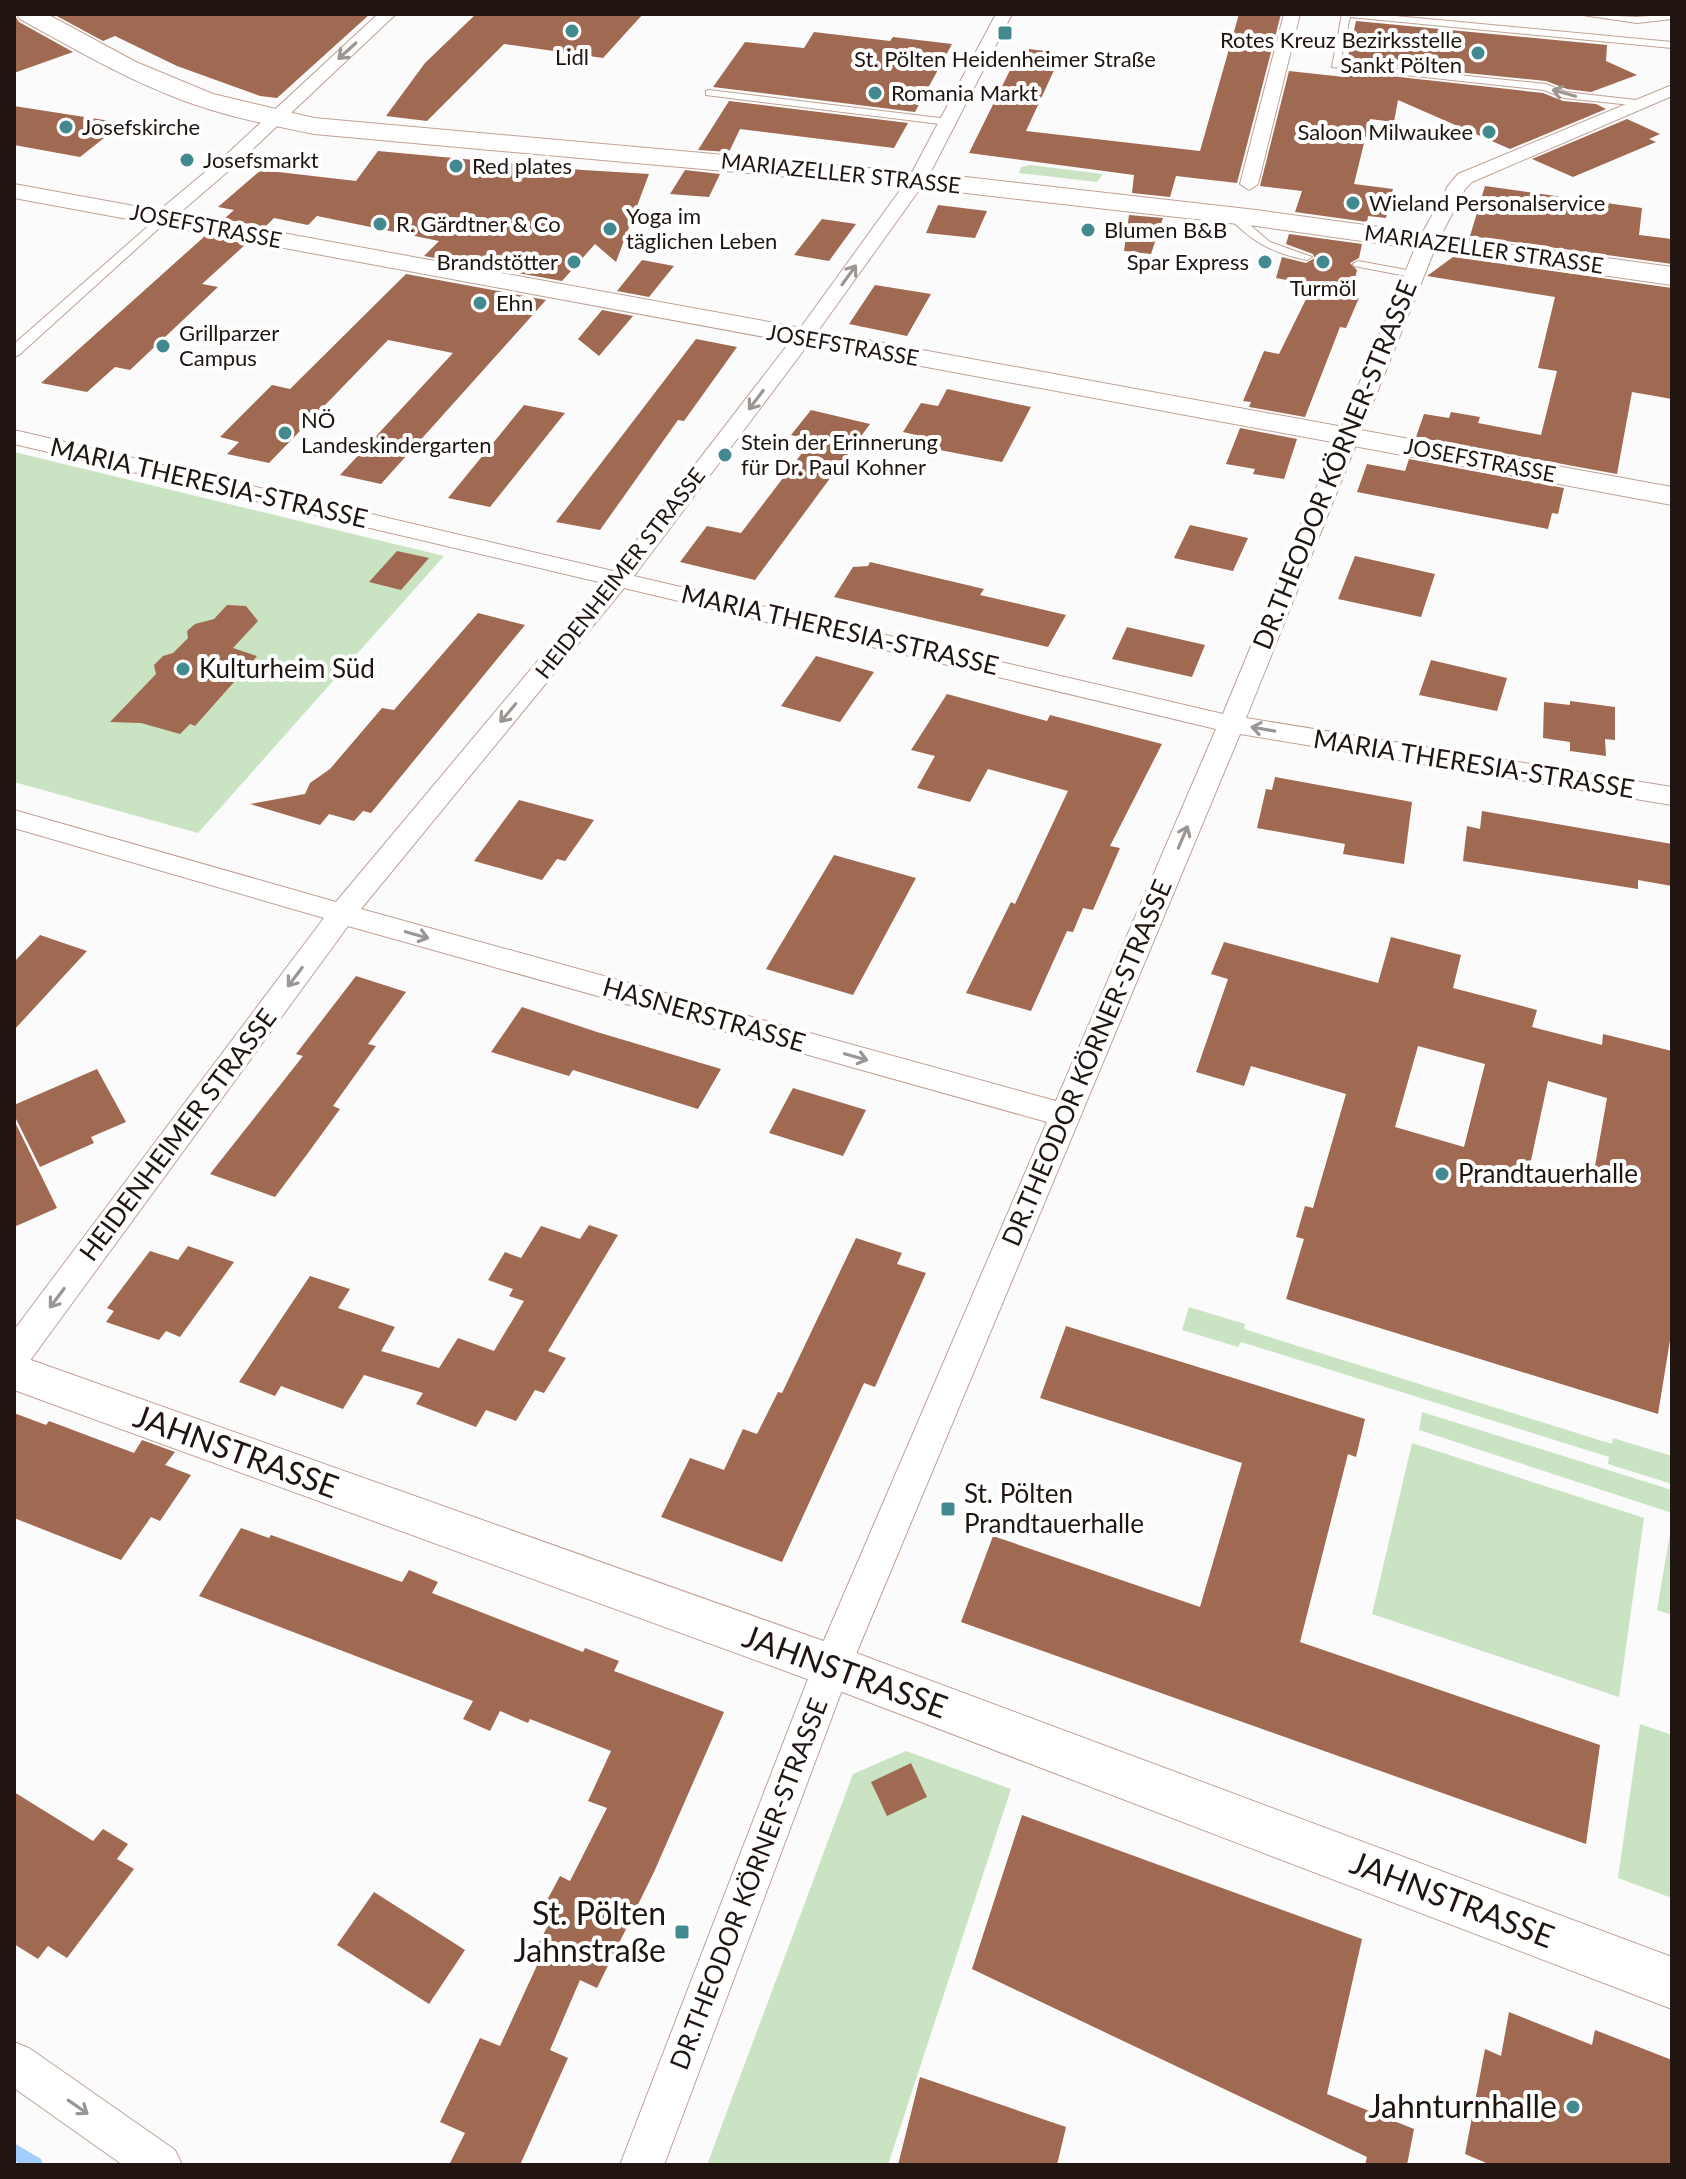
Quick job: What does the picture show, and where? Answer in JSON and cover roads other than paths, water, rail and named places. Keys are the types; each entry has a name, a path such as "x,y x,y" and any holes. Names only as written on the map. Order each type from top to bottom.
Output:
{"main road":[{"name":"MARIAZELLER STRASSE","path":"29,14 187,93 275,118 359,132 918,179 1428,241 1672,276"}],"street":[{"path":"14,352 162,218 194,183 275,118 388,14"},
{"name":"HEIDENHEIMER STRASSE","path":"14,1356 342,914 621,577 803,338 918,179 1004,14"},
{"path":"1249,184 1292,14"},
{"name":"DR.THEODOR KÖRNER-STRASSE","path":"642,2165 832,1666 1231,724 1428,241 1457,186 1465,178 1672,90"},
{"name":"JOSEFSTRASSE","path":"14,191 1672,496"},
{"name":"MARIA THERESIA-STRASSE","path":"14,437 621,577 1231,724 1672,796"},
{"path":"14,819 342,914"},
{"name":"HASNERSTRASSE","path":"342,914 1066,1115"},
{"name":"JAHNSTRASSE","path":"14,1372 832,1666 1672,1983"},
{"path":"14,2063 160,2165"}],"lane":[{"path":"1641,103 1564,95 1546,87 1335,65 1345,14 1672,45"},
{"path":"1580,14 1637,20 1672,16"},
{"path":"709,93 948,122"},
{"path":"234,151 262,162"},
{"path":"1233,216 1262,244 1277,251 1307,257"},
{"path":"1358,264 1412,274"}],"waterway":[{"path":"14,2151 35,2165"}],"place":[{"name":"Lidl","path":"572,31"},
{"name":"St. Pölten Heidenheimer Straße","path":"1005,33"},
{"name":"Rotes Kreuz Bezirksstelle Sankt Pölten","path":"1478,53"},
{"name":"Romania Markt","path":"875,93"},
{"name":"Josefskirche","path":"66,127"},
{"name":"Saloon Milwaukee","path":"1489,132"},
{"name":"Josefsmarkt","path":"187,160"},
{"name":"Red plates","path":"456,166"},
{"name":"Wieland Personalservice","path":"1353,203"},
{"name":"R. Gärdtner & Co","path":"380,224"},
{"name":"Yoga im täglichen Leben","path":"610,229"},
{"name":"Blumen B&B","path":"1088,230"},
{"name":"Brandstötter","path":"574,262"},
{"name":"Spar Express","path":"1265,262"},
{"name":"Turmöl","path":"1323,262"},
{"name":"Ehn","path":"480,303"},
{"name":"Grillparzer Campus","path":"163,346"},
{"name":"NÖ Landeskindergarten","path":"285,433"},
{"name":"Stein der Erinnerung für Dr. Paul Kohner","path":"725,455"},
{"name":"Kulturheim Süd","path":"183,669"},
{"name":"Prandtauerhalle","path":"1442,1174"},
{"name":"St. Pölten Prandtauerhalle","path":"948,1509"},
{"name":"St. Pölten Jahnstraße","path":"682,1932"},
{"name":"Jahnturnhalle","path":"1573,2107"}]}
